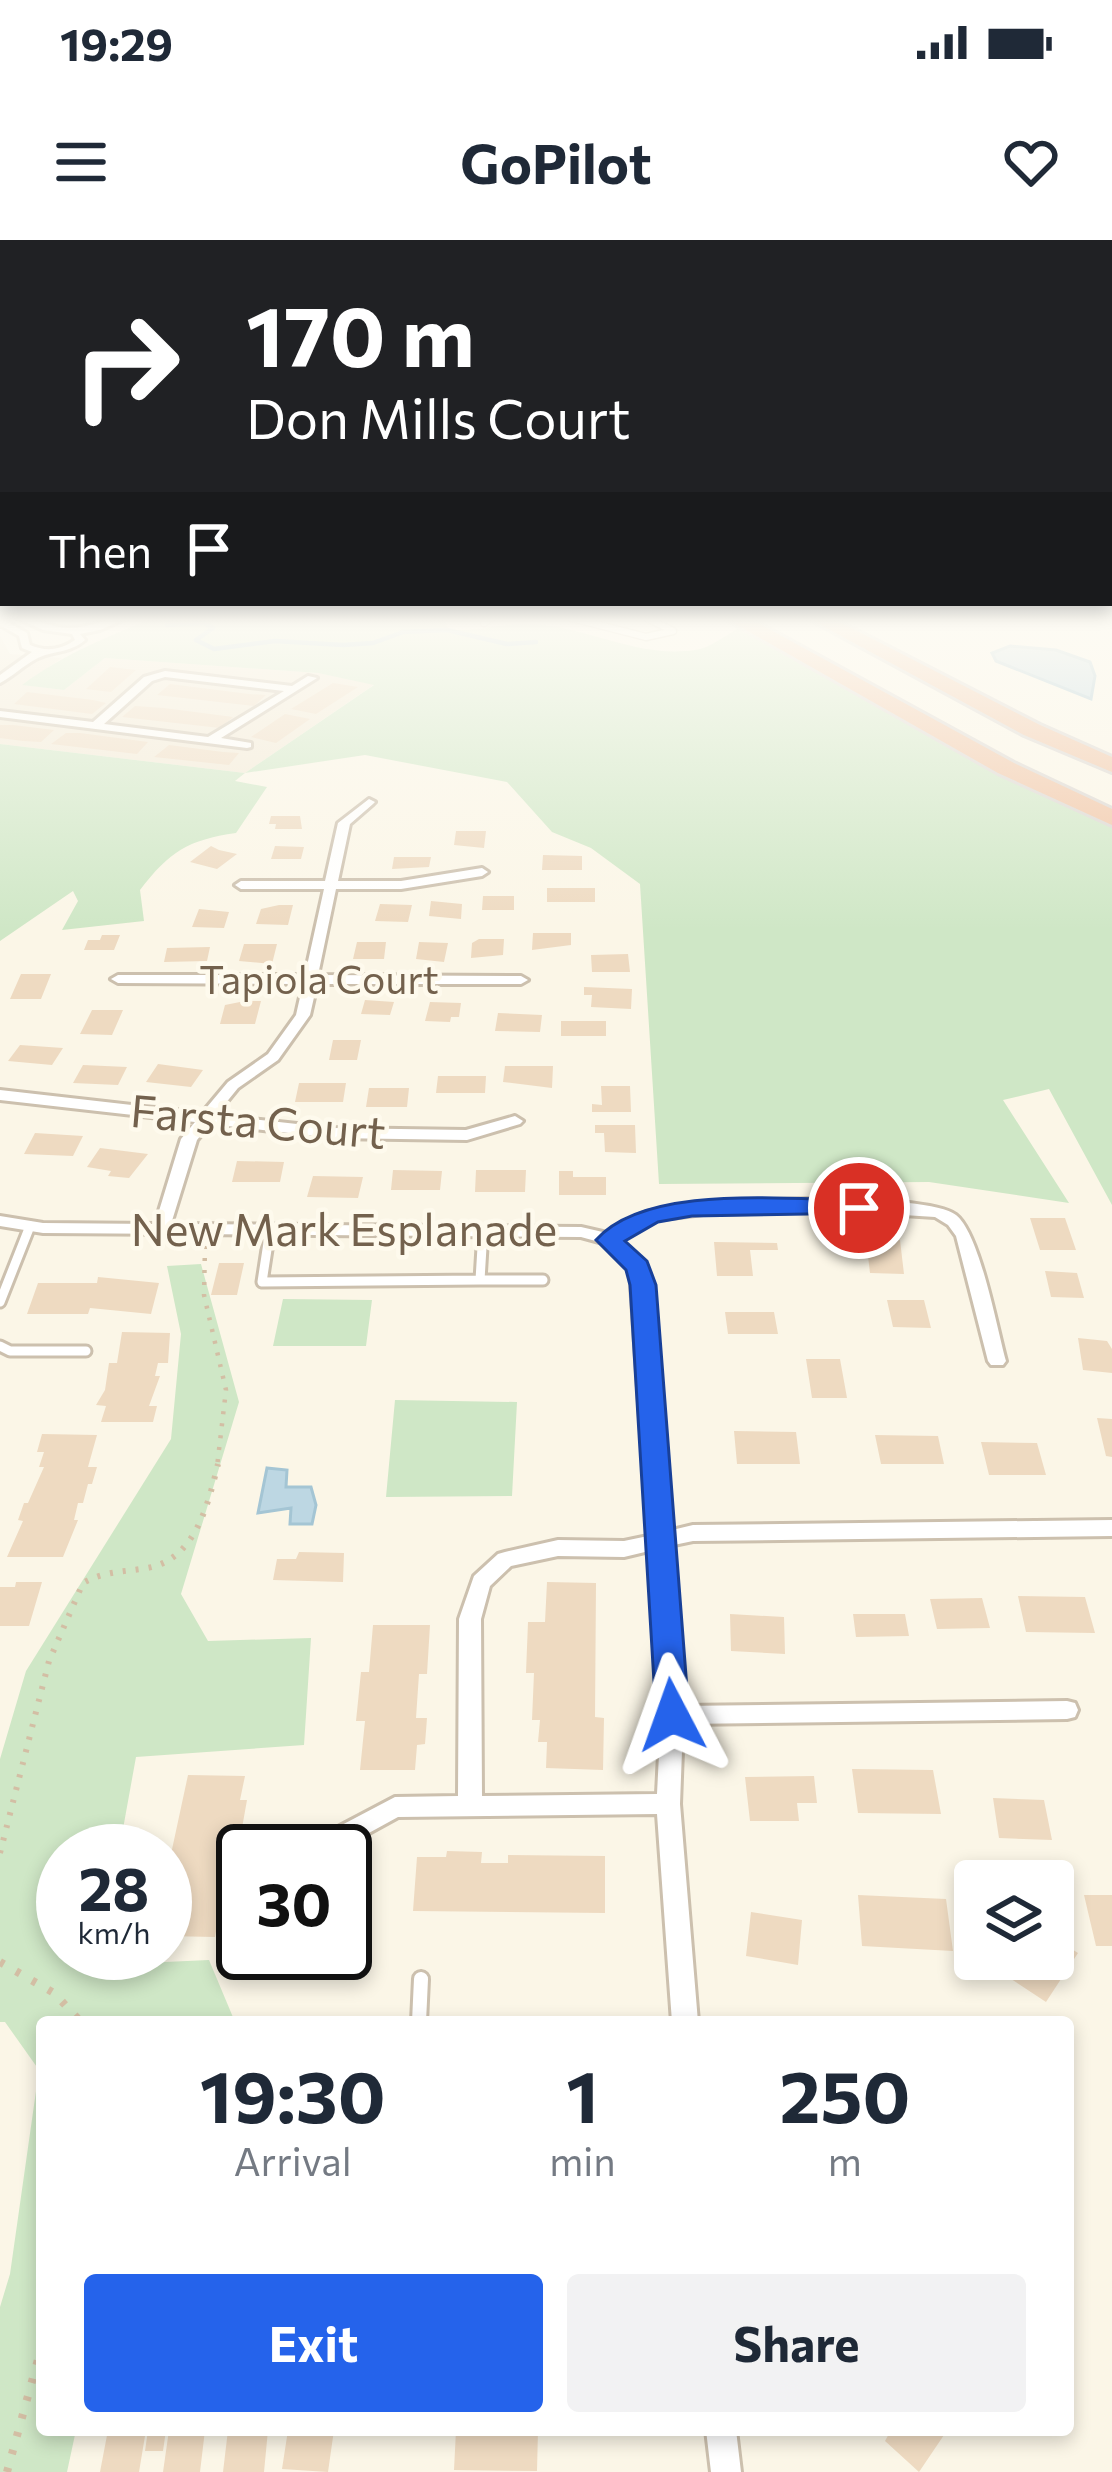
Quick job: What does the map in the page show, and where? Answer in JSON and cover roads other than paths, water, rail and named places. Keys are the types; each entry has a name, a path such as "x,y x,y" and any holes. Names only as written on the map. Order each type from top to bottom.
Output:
{"highway":[{"path":"921,721 1112,818"},
{"path":"966,721 1112,793"},
{"path":"1015,721 1112,765"},
{"path":"1065,721 1112,744"}],"street":[{"path":"70,721 248,745"},
{"path":"98,724 101,721"},
{"path":"212,739 241,721"},
{"path":"161,1230 179,1161 204,1119 233,1085 272,1057 303,1015 344,823 369,802"},
{"path":"241,885 401,885 482,872"},
{"name":"Tapiola Court","path":"118,979 521,980"},
{"name":"Farsta Court","path":"0,1095 405,1136 466,1135 515,1121"},
{"path":"609,1240 651,1216 692,1209 901,1207 939,1212 957,1223 964,1237 997,1361"},
{"name":"New Mark Esplanade","path":"0,1221 161,1230 580,1232 609,1240 638,1267 643,1285 672,1715 668,1804 685,2016"},
{"path":"470,1806 470,1619 481,1582 505,1560 558,1548 624,1549 693,1533 1112,1528"},
{"path":"672,1715 1067,1710"},
{"path":"364,1824 395,1807 668,1804"},
{"path":"722,2436 726,2472"}],"lane":[{"path":"0,1301 30,1226"},
{"path":"270,1230 262,1282 543,1280"},
{"path":"480,1280 483,1231"},
{"path":"0,1346 10,1351 86,1351"},
{"path":"419,2016 422,1979"}],"water":[{"path":"267,1468 287,1470 286,1487 311,1487 316,1505 312,1524 290,1524 291,1508 258,1513"}]}
